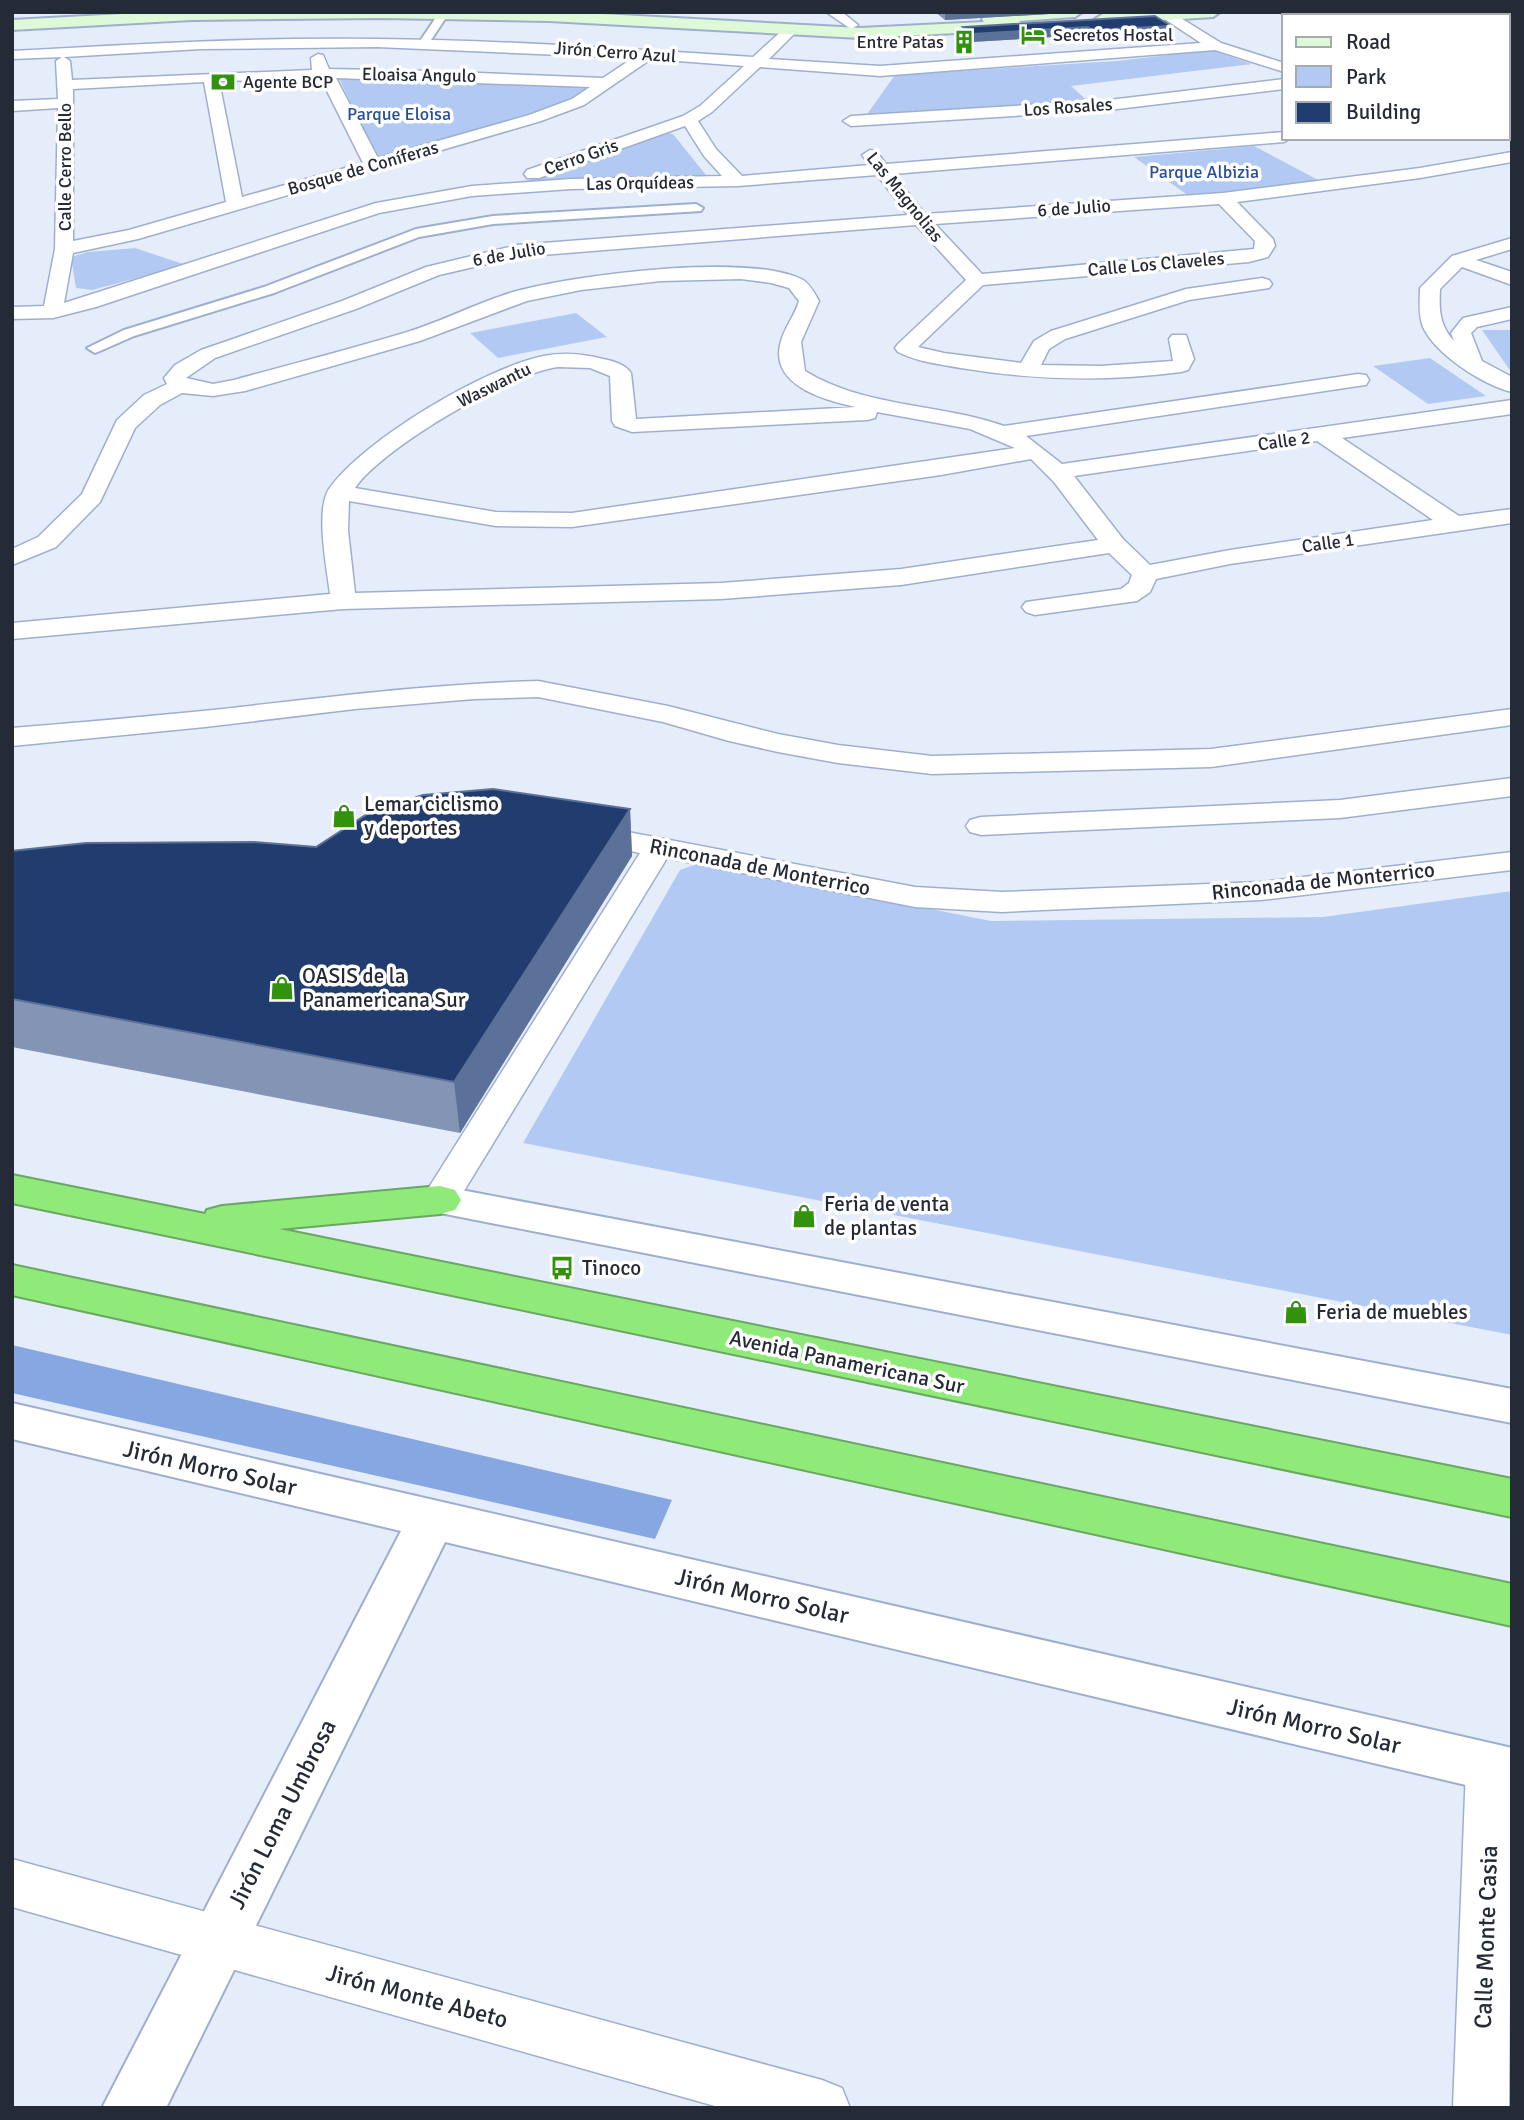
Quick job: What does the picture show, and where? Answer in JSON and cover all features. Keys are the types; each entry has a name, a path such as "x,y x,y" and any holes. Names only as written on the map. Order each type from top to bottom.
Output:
{"highway":[{"name":"Avenida Panamericana Sur","path":"12,1189 1512,1498"},
{"path":"182,1224 440,1200"},
{"path":"12,1280 1512,1605"}],"main road":[{"path":"620,12 851,25 945,22 1075,12"},
{"path":"12,17 444,13 549,16 791,30 905,32 1213,12"},
{"path":"12,26 61,17"}],"street":[{"path":"833,12 851,25"},
{"path":"423,44 444,13"},
{"path":"1163,14 1216,46 1282,67"},
{"name":"Calle Cerro Bello","path":"53,312 64,249 66,103 61,17"},
{"name":"Cerro Gris","path":"472,191 587,157 689,119 706,109 753,62 791,30"},
{"path":"316,43 319,69 326,74 373,165"},
{"name":"Jirón Cerro Azul","path":"12,55 316,43 423,44 649,54 880,71 1216,46"},
{"name":"Bosque de Coníferas","path":"64,249 132,235 535,118 578,102 649,54"},
{"path":"851,121 853,111 880,71"},
{"name":"Eloaisa Angulo","path":"65,85 211,76 326,74 476,76 606,83"},
{"path":"211,76 235,205"},
{"name":"Los Rosales","path":"851,121 1109,105 1282,84"},
{"path":"12,107 66,103"},
{"path":"689,119 697,135 722,167 738,181"},
{"name":"Las Magnolias","path":"851,121 878,169 920,219 977,279"},
{"name":"Las Orquídeas","path":"12,313 53,312 130,291 376,208 472,191 570,184 738,181 1282,137"},
{"name":"6 de Julio","path":"907,411 826,392 795,374 788,354 790,337 805,317 808,301 800,286 776,276 743,273 680,275 561,287 520,296 437,329 237,386 213,390 179,386 175,378 183,369 208,355 349,305 433,271 468,261 558,246 1223,198 1420,173 1512,158"},
{"name":"Calle Los Claveles","path":"977,279 1261,253 1266,246 1264,239 1223,198"},
{"path":"95,348 130,333 269,290 416,233 493,220 696,208"},
{"path":"1512,243 1459,260 1447,267 1430,288 1432,325 1444,343 1512,386"},
{"path":"1459,260 1512,279"},
{"path":"977,279 905,348 940,358 1027,372 1128,373 1181,366 1184,359 1179,339"},
{"path":"1027,372 1041,345 1058,335 1186,295 1262,284"},
{"path":"1472,363 1461,333 1470,322 1512,313"},
{"name":"Waswantu","path":"339,492 383,450 472,392 538,364 557,361 609,366 620,373 623,421 632,425 907,411"},
{"path":"1002,433 1358,380"},
{"path":"12,558 47,542 92,497 125,425 152,400 179,386"},
{"name":"Calle 2","path":"1056,472 1324,436 1512,407"},
{"path":"907,411 948,417 1002,433 1034,452 1056,472 1115,545 1145,574 1141,587 1128,596 1035,607"},
{"path":"1324,436 1456,525"},
{"path":"343,601 334,507 339,492 496,519 572,520 941,468 1034,452"},
{"name":"Calle 1","path":"1145,574 1230,557 1512,516"},
{"path":"12,631 343,601 721,591 901,577 1115,545"},
{"path":"12,737 205,719 355,701 474,691 538,689 668,714 765,740 838,754 932,765 1211,758 1512,717"},
{"path":"981,826 1340,809 1512,787"},
{"name":"Rinconada de Monterrico","path":"552,827 915,897 970,902 1261,891 1512,861"},
{"path":"659,846 440,1200 1512,1406"},
{"name":"Jirón Morro Solar","path":"12,1421 1502,1770"},
{"name":"Jirón Loma Umbrosa","path":"133,2108 430,1520"},
{"name":"Calle Monte Casia","path":"1481,2108 1502,1770"},
{"name":"Jirón Monte Abeto","path":"12,1883 822,2108"}],"green space":[{"path":"1294,12 1491,12 1482,14"},
{"path":"1211,50 1252,64 1071,86 1089,102 865,117 895,75 1117,61"},
{"name":"Parque Eloisa","path":"338,76 594,85 571,102 378,162"},
{"path":"668,133 673,134 706,175 523,182"},
{"name":"Parque Albizia","path":"1254,146 1324,183 1189,196 1134,157"},
{"path":"135,248 186,265 92,290 76,288 71,257 88,252"},
{"path":"576,313 607,337 498,358 470,333"},
{"path":"1482,330 1512,330 1512,369 1509,369"},
{"path":"1430,358 1486,396 1428,404 1373,366"},
{"path":"699,863 991,921 1323,917 1512,891 1512,1335 523,1143 680,870"}],"shaded area":[{"path":"12,1345 672,1500 655,1539 12,1393"}],"building":[{"path":"1155,16 1171,26 1092,30 1088,27 972,34 963,27"},
{"name":"OASIS de la Panamericana Sur","path":"493,789 630,809 454,1082 12,999 12,851 86,843 254,842 316,847 372,811 423,795"}],"place":[{"name":"Secretos Hostal","path":"1033,35"},
{"name":"Entre Patas","path":"964,42"},
{"name":"Agente BCP","path":"223,82"},
{"name":"Lemar ciclismo y deportes","path":"344,816"},
{"name":"OASIS de la Panamericana Sur","path":"282,988"},
{"name":"Feria de venta de plantas","path":"804,1216"},
{"name":"Tinoco","path":"562,1268"},
{"name":"Feria de muebles","path":"1296,1312"}]}
